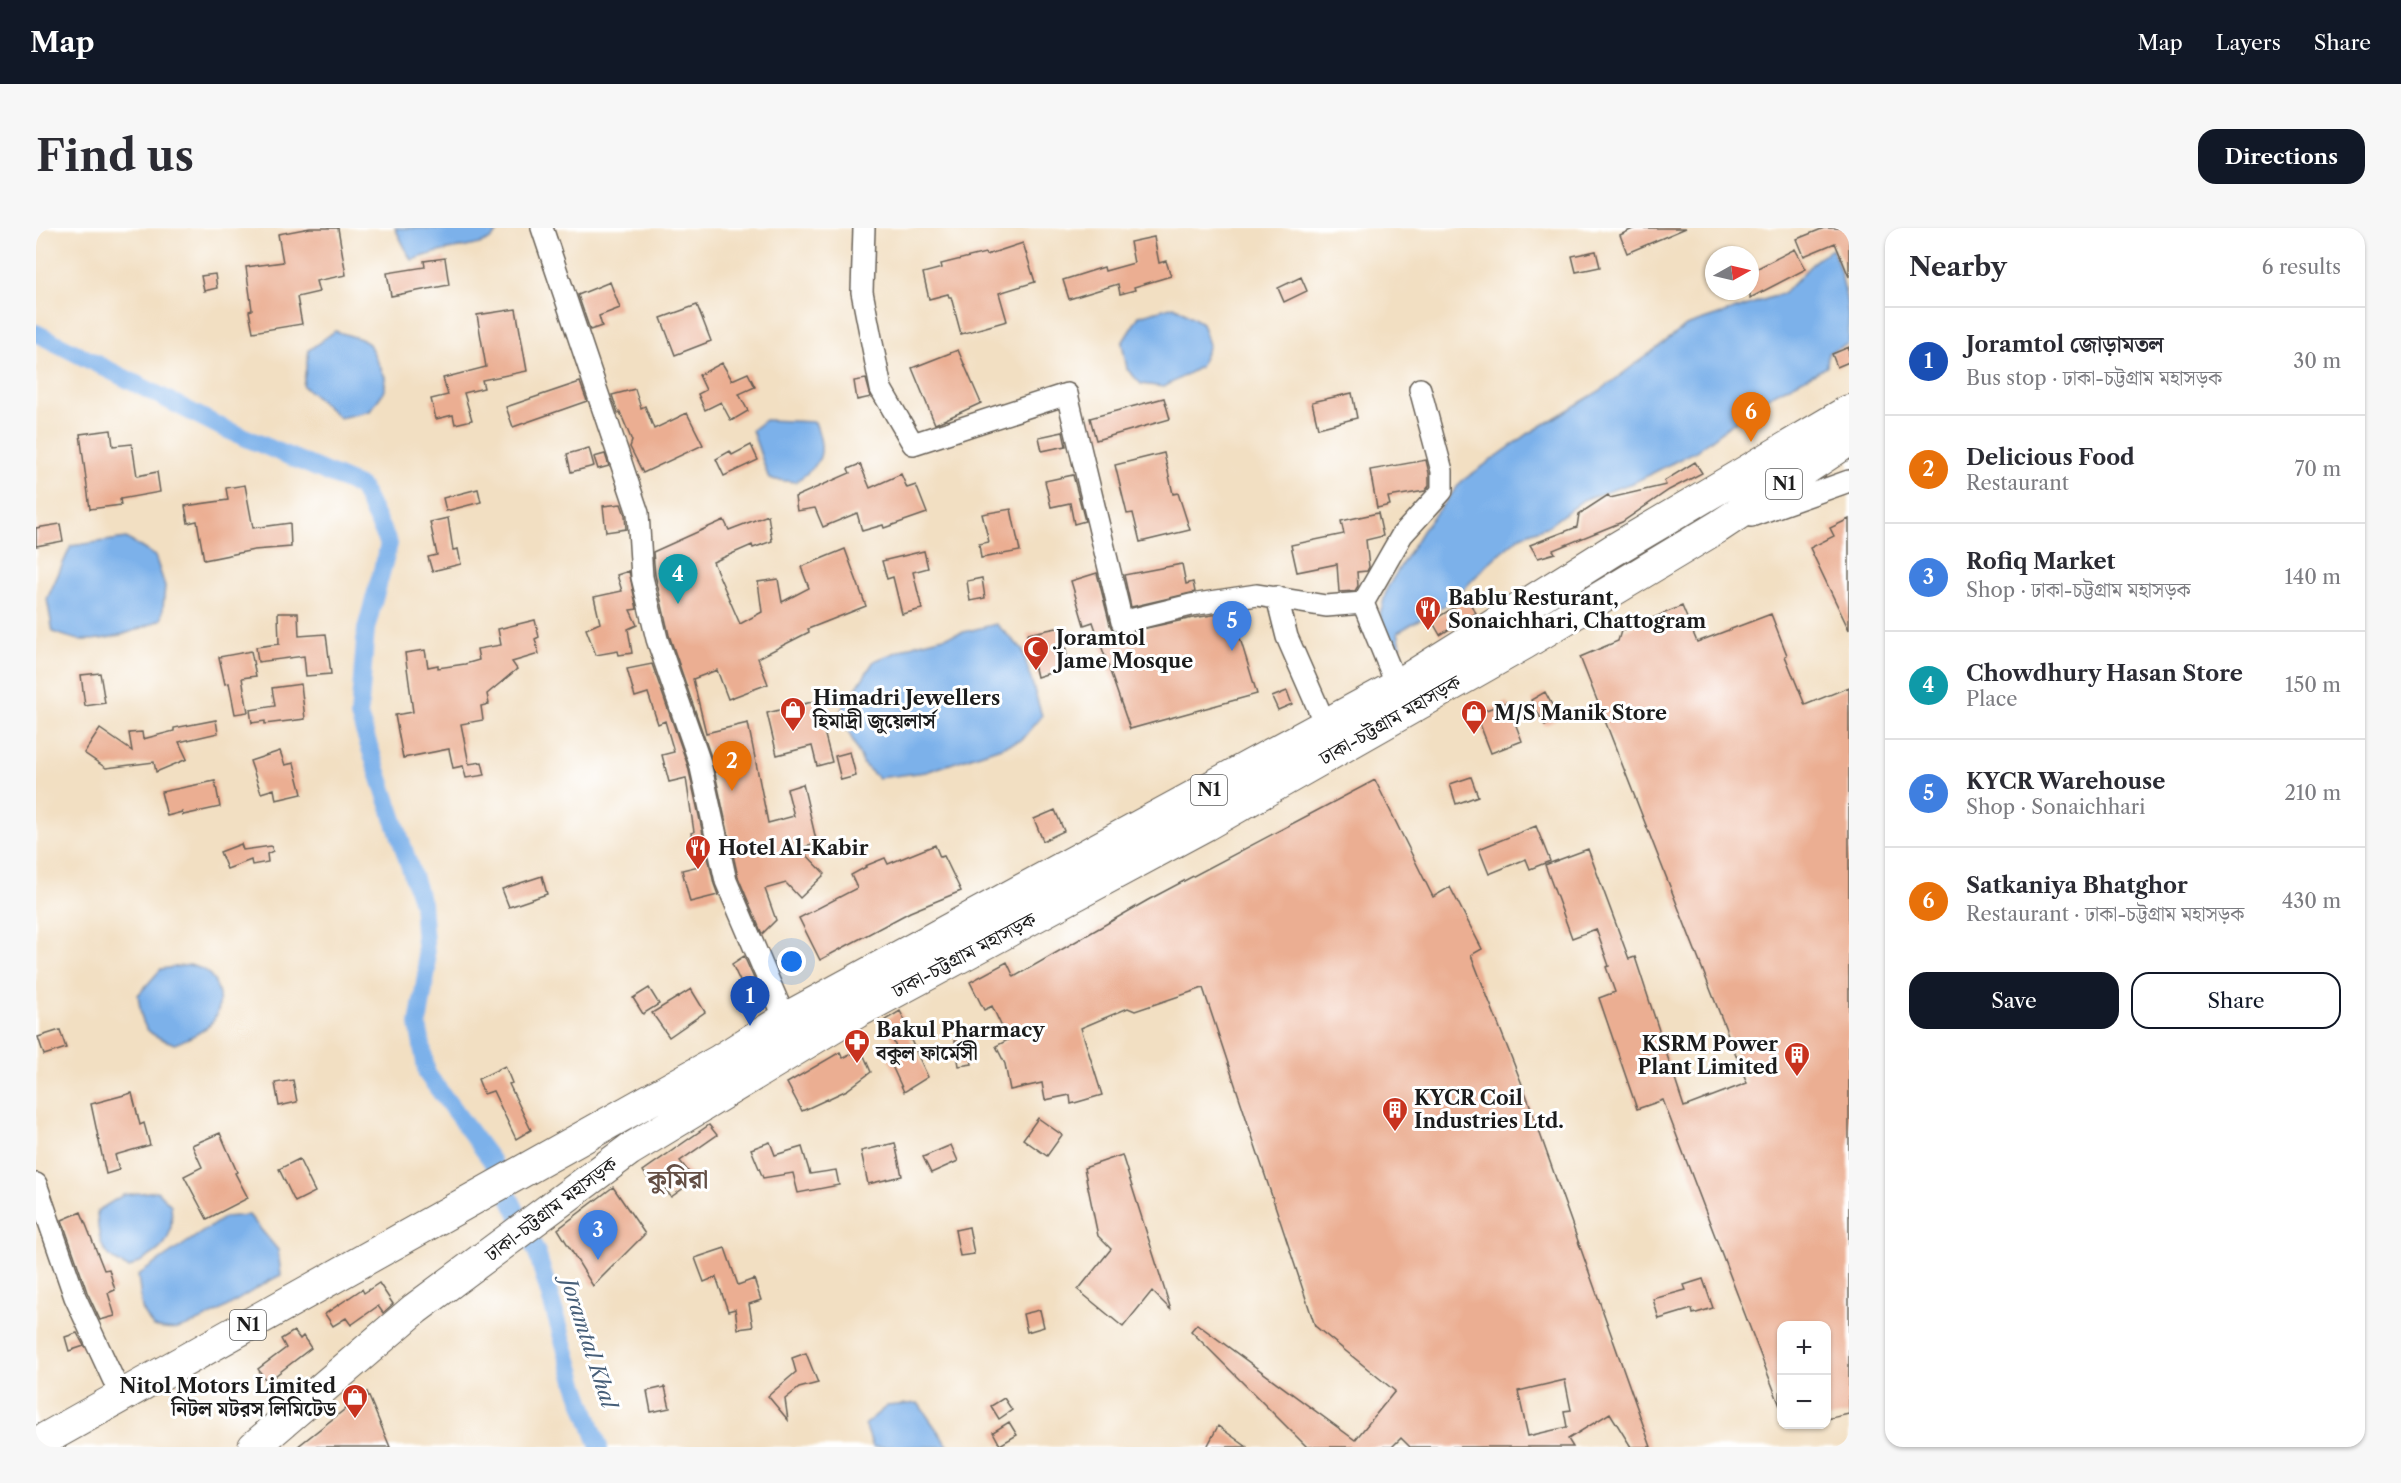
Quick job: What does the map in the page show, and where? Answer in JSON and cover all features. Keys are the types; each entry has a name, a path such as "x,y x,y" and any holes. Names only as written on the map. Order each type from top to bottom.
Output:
{"highway":[{"name":"ঢাকা-চট্টগ্রাম মহাসড়ক","path":"121,1396 719,1061 786,1019 1397,686 1612,551 1849,411"},
{"name":"ঢাকা-চট্টগ্রাম মহাসড়ক","path":"254,1447 415,1309 629,1150 857,1012 1205,825 1514,649 1718,527 1849,440"},
{"name":"N1","path":"36,1444 121,1396"}],"street":[{"path":"542,228 638,513 642,577 657,639 700,763 726,881 786,1019"},
{"path":"864,228 862,292 881,389 913,444 1067,394 1122,622 1191,605 1257,595 1326,606 1364,603"},
{"path":"1364,603 1402,535 1442,491 1442,471 1420,389"},
{"name":"ঢাকা-চট্টগ্রাম মহাসড়ক","path":"1718,527 1849,481"},
{"path":"1277,597 1287,637 1326,726"},
{"path":"1364,603 1397,686"},
{"path":"36,1184 75,1297 121,1396"}],"water":[{"path":"395,228 500,228 496,235 483,243 411,260"},
{"path":"1832,249 1845,294 1849,341 1846,345 1828,353 1827,367 1766,398 1696,451 1635,482 1583,500 1548,526 1521,536 1491,561 1452,601 1398,632 1401,646 1389,652 1380,614 1387,588 1424,528 1462,481 1528,434 1601,390 1686,326 1784,293 1817,259"},
{"path":"1174,306 1202,323 1209,345 1200,367 1164,387 1141,384 1127,369 1122,343 1139,316"},
{"path":"335,331 361,339 369,344 385,377 385,390 370,411 340,418 303,386 309,350"},
{"path":"765,420 815,422 821,442 820,457 812,469 795,482 769,479 752,430"},
{"path":"126,538 155,556 165,586 162,619 133,631 102,639 81,640 53,632 47,599 71,546"},
{"path":"996,624 1022,649 1042,716 1022,740 926,772 878,778 864,765 840,713 874,661 916,644"},
{"path":"190,965 207,972 215,982 219,994 219,1007 211,1024 175,1044 156,1036 146,1028 138,995 161,969"},
{"path":"157,1191 171,1205 171,1229 164,1244 158,1250 129,1268 112,1258 102,1246 97,1211 123,1195"},
{"path":"249,1215 278,1250 281,1275 191,1325 174,1330 153,1327 142,1309 138,1275 225,1217"},
{"path":"918,1403 949,1447 873,1447 865,1424 887,1406"}],"building":[{"path":"310,228 338,228 346,275 316,281 319,292 297,297 302,324 253,332 246,267 283,262 278,234"},
{"path":"1635,228 1686,228 1627,253 1620,235"},
{"path":"1824,228 1849,228 1849,277 1835,243 1804,256 1797,239"},
{"path":"1154,237 1159,263 1166,261 1171,276 1134,287 1135,290 1120,294 1118,284 1069,299 1063,280 1104,267 1105,271 1134,263 1130,242"},
{"path":"1023,243 1035,282 999,293 1007,321 961,334 951,297 948,294 929,299 923,273 942,268 941,264 985,253 986,255"},
{"path":"1795,249 1806,269 1759,293 1759,267"},
{"path":"1596,251 1600,267 1576,272 1572,256"},
{"path":"445,258 449,285 391,296 387,273 425,267 424,261"},
{"path":"215,274 217,288 204,291 201,276"},
{"path":"1301,277 1307,291 1284,302 1278,288"},
{"path":"610,282 620,308 599,316 602,326 590,330 578,295"},
{"path":"697,305 711,341 675,355 661,318"},
{"path":"516,309 527,371 482,380 484,388 464,393 472,420 455,424 453,415 436,419 431,399 448,395 443,378 486,367 477,315"},
{"path":"1849,347 1849,362 1837,367 1832,354"},
{"path":"958,350 981,403 935,424 912,368"},
{"path":"722,363 732,380 748,373 755,387 739,394 748,411 731,421 721,402 705,410 698,394 706,390 699,375"},
{"path":"866,379 871,397 857,400 854,381"},
{"path":"580,382 587,401 513,427 506,407"},
{"path":"635,389 641,408 645,406 654,429 687,413 703,445 643,473 630,447 632,441 612,395"},
{"path":"1352,393 1357,418 1318,428 1312,402"},
{"path":"1164,398 1170,419 1096,440 1090,418"},
{"path":"111,430 113,446 132,444 137,476 157,472 160,492 120,499 121,505 90,509 80,434"},
{"path":"1063,432 1066,446 1042,451 1039,437"},
{"path":"751,445 758,460 724,476 716,459 730,451 732,455"},
{"path":"589,448 594,466 571,472 567,454"},
{"path":"1164,453 1173,494 1178,493 1190,530 1140,542 1133,513 1127,514 1115,465"},
{"path":"605,454 609,466 598,469 594,457"},
{"path":"1426,460 1429,486 1425,491 1388,497 1390,505 1377,508 1370,470"},
{"path":"1695,462 1702,473 1669,490 1622,522 1553,550 1555,553 1538,558 1530,545 1577,527 1579,514 1608,495 1610,498 1666,485 1664,481"},
{"path":"860,464 870,488 901,474 907,488 916,485 927,513 884,528 883,525 862,531 857,513 823,527 815,508 797,511 795,497 850,473 848,469"},
{"path":"1073,475 1085,521 1074,524 1070,503 1051,507 1045,481"},
{"path":"245,485 253,528 290,523 291,547 254,550 204,560 197,521 188,523 185,506 228,500 226,488"},
{"path":"478,489 481,502 446,511 443,498"},
{"path":"621,504 626,529 606,532 603,506"},
{"path":"1011,509 1020,551 981,558 979,544 989,542 982,514"},
{"path":"1378,513 1383,536 1366,540 1369,567 1367,571 1357,572 1358,586 1355,591 1339,592 1337,564 1297,572 1291,545 1344,534 1341,521"},
{"path":"768,515 772,541 753,548 752,545 713,562 740,624 762,612 758,582 778,579 782,602 809,588 801,567 845,549 866,606 808,629 809,632 758,658 768,684 728,699 717,670 693,679 706,733 748,723 768,823 794,816 787,789 803,784 817,844 800,848 825,874 800,898 786,883 765,889 776,920 762,934 738,877 712,760 669,635 655,575 653,552 724,520 729,530"},
{"path":"448,518 453,550 458,549 461,564 432,571 428,557 437,555 430,522"},
{"path":"1849,519 1849,630 1810,548 1834,536 1830,528"},
{"path":"60,524 63,541 36,546 36,528"},
{"path":"924,551 928,568 913,572 922,609 902,614 893,577 887,579 882,561"},
{"path":"1182,564 1186,584 1193,582 1195,592 1131,607 1124,575"},
{"path":"629,571 637,609 630,610 637,625 628,629 632,653 619,655 618,651 596,655 586,629 600,623 594,597 622,591 617,575"},
{"path":"1097,573 1110,625 1113,631 1119,634 1232,612 1257,694 1130,729 1093,622 1084,625 1071,581"},
{"path":"982,578 985,598 970,601 967,581"},
{"path":"1467,599 1476,613 1440,635 1432,621"},
{"name":"KSRM Power Plant Limited","path":"1682,606 1697,642 1771,614 1805,705 1849,687 1849,1414 1831,1418 1831,1321 1777,1321 1777,1398 1663,1100 1637,1109 1599,998 1615,992 1596,929 1572,938 1545,865 1588,849 1629,959 1635,957 1684,1107 1747,1083 1580,657 1618,641 1621,631"},
{"path":"278,613 298,613 299,636 326,634 331,674 306,676 304,656 258,662 256,647 279,644"},
{"path":"535,620 539,637 535,639 539,654 512,662 517,669 487,694 489,704 481,706 483,720 461,724 469,764 482,762 485,775 466,778 463,766 453,768 449,749 403,758 395,715 413,712 405,653 425,650 428,667 438,665 438,668 465,664 479,660 477,649 501,645 498,629"},
{"path":"1062,627 1069,667 1037,677 1027,634"},
{"path":"251,651 256,676 242,678 248,712 235,714 229,683 225,684 219,657"},
{"path":"652,664 688,766 718,895 690,902 682,870 699,866 691,833 694,832 686,778 669,782 662,755 674,752 665,721 658,724 648,693 635,697 627,669"},
{"path":"100,673 105,703 85,706 81,675"},
{"path":"301,684 305,719 265,724 265,721 252,723 250,710 275,706 272,688"},
{"path":"1287,691 1292,704 1278,710 1272,697"},
{"path":"1545,692 1559,718 1545,726 1531,700"},
{"path":"816,701 832,762 817,766 812,746 777,755 767,713"},
{"path":"1507,702 1522,741 1491,753 1476,714"},
{"path":"216,720 218,733 179,742 187,759 156,772 154,762 106,768 84,753 100,729 132,751 129,733 142,732 143,739 174,731 174,728"},
{"path":"280,751 285,765 294,763 302,794 276,800 274,789 261,793 250,761"},
{"path":"850,752 856,776 841,780 835,756"},
{"path":"1471,777 1478,796 1456,804 1450,784"},
{"name":"KYCR Coil Industries Ltd.","path":"1375,780 1433,897 1450,887 1482,949 1471,955 1527,1097 1651,1447 1631,1447 1610,1413 1568,1439 1573,1447 1410,1447 1401,1438 1392,1447 1307,1447 1191,1331 1197,1324 1355,1440 1395,1391 1315,1326 1203,988 1135,1011 1128,1008 1081,1028 1102,1095 1071,1104 1070,1095 1045,1100 1042,1083 1010,1090 1005,1064 996,1046 1008,1040 992,1006 984,1010 970,982 1007,962 1014,977 1148,900","holes":["1565,1380 1571,1410 1564,1411 1567,1427 1528,1436 1518,1391"]},
{"path":"215,781 220,807 167,816 161,792"},
{"path":"1055,810 1064,831 1043,841 1034,819"},
{"path":"1536,826 1550,861 1530,869 1526,859 1489,874 1479,849"},
{"path":"241,844 243,850 271,846 273,851 267,854 268,862 252,865 251,860 227,869 220,852"},
{"path":"935,845 940,857 944,856 961,891 910,912 820,960 799,918 857,888 851,875 865,866 885,858 888,864"},
{"path":"542,876 547,894 509,907 502,889"},
{"path":"744,956 763,999 751,1005 732,964"},
{"path":"649,988 659,1004 643,1014 633,998"},
{"path":"691,989 705,1012 669,1037 652,1013"},
{"path":"900,1011 913,1036 910,1038 928,1077 904,1092 887,1055 897,1050 885,1020"},
{"path":"60,1030 66,1048 44,1055 38,1037"},
{"path":"968,1037 972,1064 959,1066 955,1040"},
{"path":"861,1049 871,1072 847,1090 802,1111 787,1083 840,1052 843,1058"},
{"path":"505,1066 512,1083 509,1084 531,1130 516,1139 493,1091 484,1094 478,1079"},
{"path":"293,1080 297,1102 279,1106 275,1083"},
{"path":"132,1093 140,1125 144,1123 150,1145 115,1155 119,1170 106,1174 91,1104"},
{"path":"1038,1118 1062,1135 1047,1156 1023,1139"},
{"path":"709,1125 717,1135 680,1161 695,1180 671,1197 659,1180 652,1185 643,1171"},
{"path":"220,1133 237,1172 235,1173 248,1198 207,1219 184,1176 202,1167 192,1145"},
{"path":"770,1142 775,1155 802,1147 810,1174 836,1170 839,1185 798,1193 793,1173 763,1178 751,1149"},
{"path":"895,1143 902,1176 868,1184 861,1151"},
{"path":"951,1145 958,1161 931,1173 923,1157"},
{"path":"1122,1155 1171,1310 1152,1291 1123,1327 1078,1290 1111,1249 1098,1236 1084,1168"},
{"path":"299,1159 315,1192 295,1202 279,1169"},
{"path":"613,1187 645,1234 593,1286 558,1229"},
{"path":"81,1212 104,1270 109,1269 115,1290 108,1293 115,1316 100,1320 87,1292 62,1220"},
{"path":"969,1227 974,1254 960,1256 955,1230"},
{"path":"725,1248 738,1285 754,1279 761,1300 749,1304 753,1327 738,1329 735,1309 728,1311 716,1277 704,1282 695,1258"},
{"path":"1703,1279 1713,1308 1693,1314 1692,1309 1659,1319 1653,1299 1686,1290 1684,1285"},
{"path":"379,1283 393,1304 383,1313 378,1306 351,1325 346,1318 333,1326 325,1314 362,1289 364,1293"},
{"path":"1040,1310 1044,1327 1027,1332 1023,1314"},
{"path":"294,1331 300,1339 303,1336 311,1348 267,1382 258,1369 286,1348 281,1339"},
{"path":"77,1333 84,1346 69,1351 65,1337"},
{"path":"806,1353 818,1383 799,1388 785,1399 788,1420 768,1396 796,1372 792,1358"},
{"path":"665,1387 670,1408 651,1412 647,1391"},
{"name":"Nitol Motors Limited নিটল মটরস লিমিটেড","path":"367,1392 390,1447 297,1447"},
{"path":"1004,1398 1012,1410 999,1419 991,1406"},
{"path":"1009,1422 1017,1435 1000,1445 993,1432"},
{"path":"1218,1426 1247,1447 1207,1447"}],"waterway":[{"name":"Joramtal Khal","path":"36,333 223,428 361,487 389,544 366,629 359,716 422,903 427,970 418,1024 427,1074 491,1160 537,1253 577,1387 599,1447"}],"place":[{"name":"Satkaniya Bhatghor","path":"1751,442"},
{"name":"Chowdhury Hasan Store","path":"678,604"},
{"name":"Bablu Resturant, Sonaichhari, Chattogram","path":"1428,632"},
{"name":"KYCR Warehouse","path":"1232,651"},
{"name":"Joramtol Jame Mosque","path":"1036,672"},
{"name":"Himadri Jewellers হিমাদ্রী জুয়েলার্স","path":"793,733"},
{"name":"M/S Manik Store","path":"1474,736"},
{"name":"Delicious Food","path":"732,791"},
{"name":"Hotel Al-Kabir","path":"698,871"},
{"name":"Joramtol জোড়ামতল","path":"750,1026"},
{"name":"Bakul Pharmacy বকুল ফার্মেসী","path":"857,1065"},
{"name":"KSRM Power Plant Limited","path":"1797,1078"},
{"name":"KYCR Coil Industries Ltd.","path":"1395,1133"},
{"name":"Rofiq Market","path":"598,1260"},
{"name":"Nitol Motors Limited নিটল মটরস লিমিটেড","path":"355,1420"}],"district":[{"name":"কুমিরা","path":"678,1179"}]}
